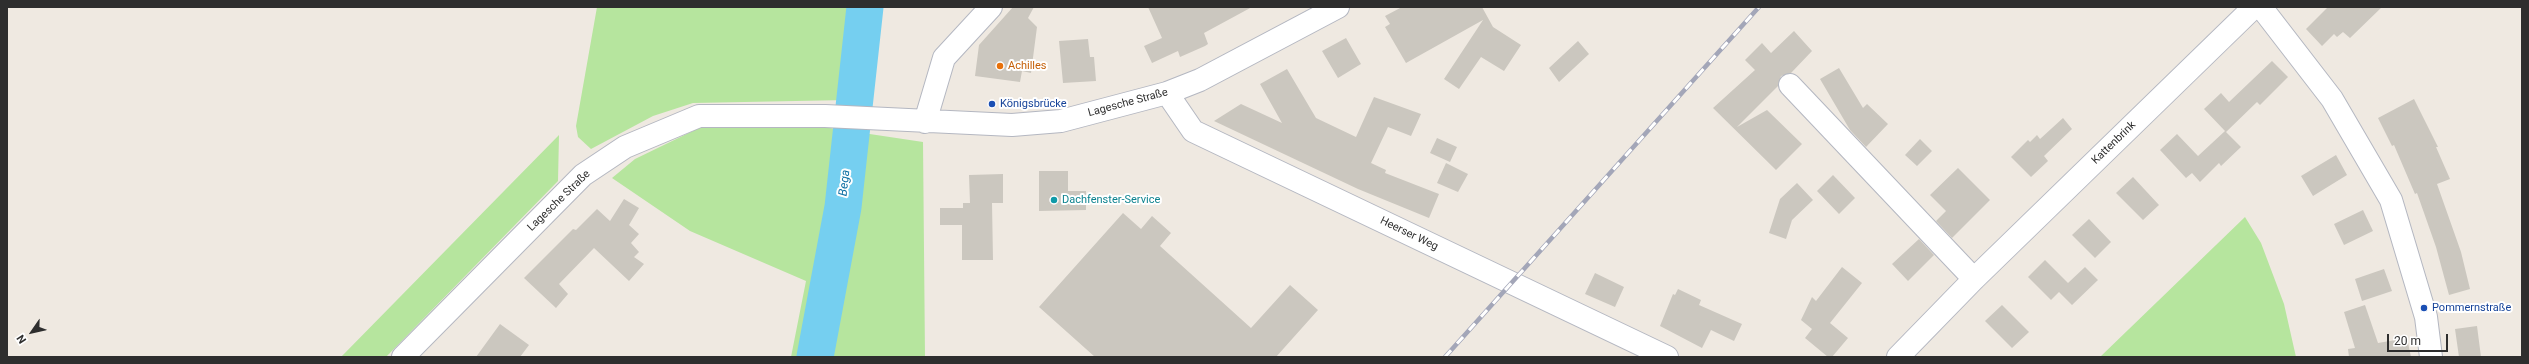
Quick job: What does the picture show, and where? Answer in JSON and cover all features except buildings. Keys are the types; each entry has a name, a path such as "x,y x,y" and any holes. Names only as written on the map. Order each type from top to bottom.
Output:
{"street":[{"path":"925,122 944,58 991,7"},
{"name":"Lagesche Straße","path":"403,357 583,175 625,147 699,116 825,116 898,121 1012,125 1061,121 1166,94 1235,64 1338,7"},
{"name":"Kattenbrink","path":"1898,357 1974,279 2254,7"},
{"path":"2261,7 2332,99 2391,200 2426,318 2431,357"},
{"path":"1790,85 1974,279"},
{"name":"Heerser Weg","path":"1166,94 1193,131 1667,357"}],"green space":[{"path":"597,7 855,7 847,100 693,103 653,116 591,149 578,137 576,126"},
{"path":"823,127 923,142 925,357 791,357 806,281 690,231 612,178 635,159 699,128"},
{"path":"559,135 558,181 386,357 341,357"},
{"path":"2245,217 2261,243 2284,304 2296,357 2100,357"}],"waterway":[{"name":"Bega","path":"815,357 843,207 865,7"}],"railway":[{"path":"1445,357 1759,7"}],"place":[{"name":"Achilles","path":"1000,66"},
{"name":"Königsbrücke","path":"992,104"},
{"name":"Dachfenster-Service","path":"1054,200"},
{"name":"Pommernstraße","path":"2424,308"}]}
